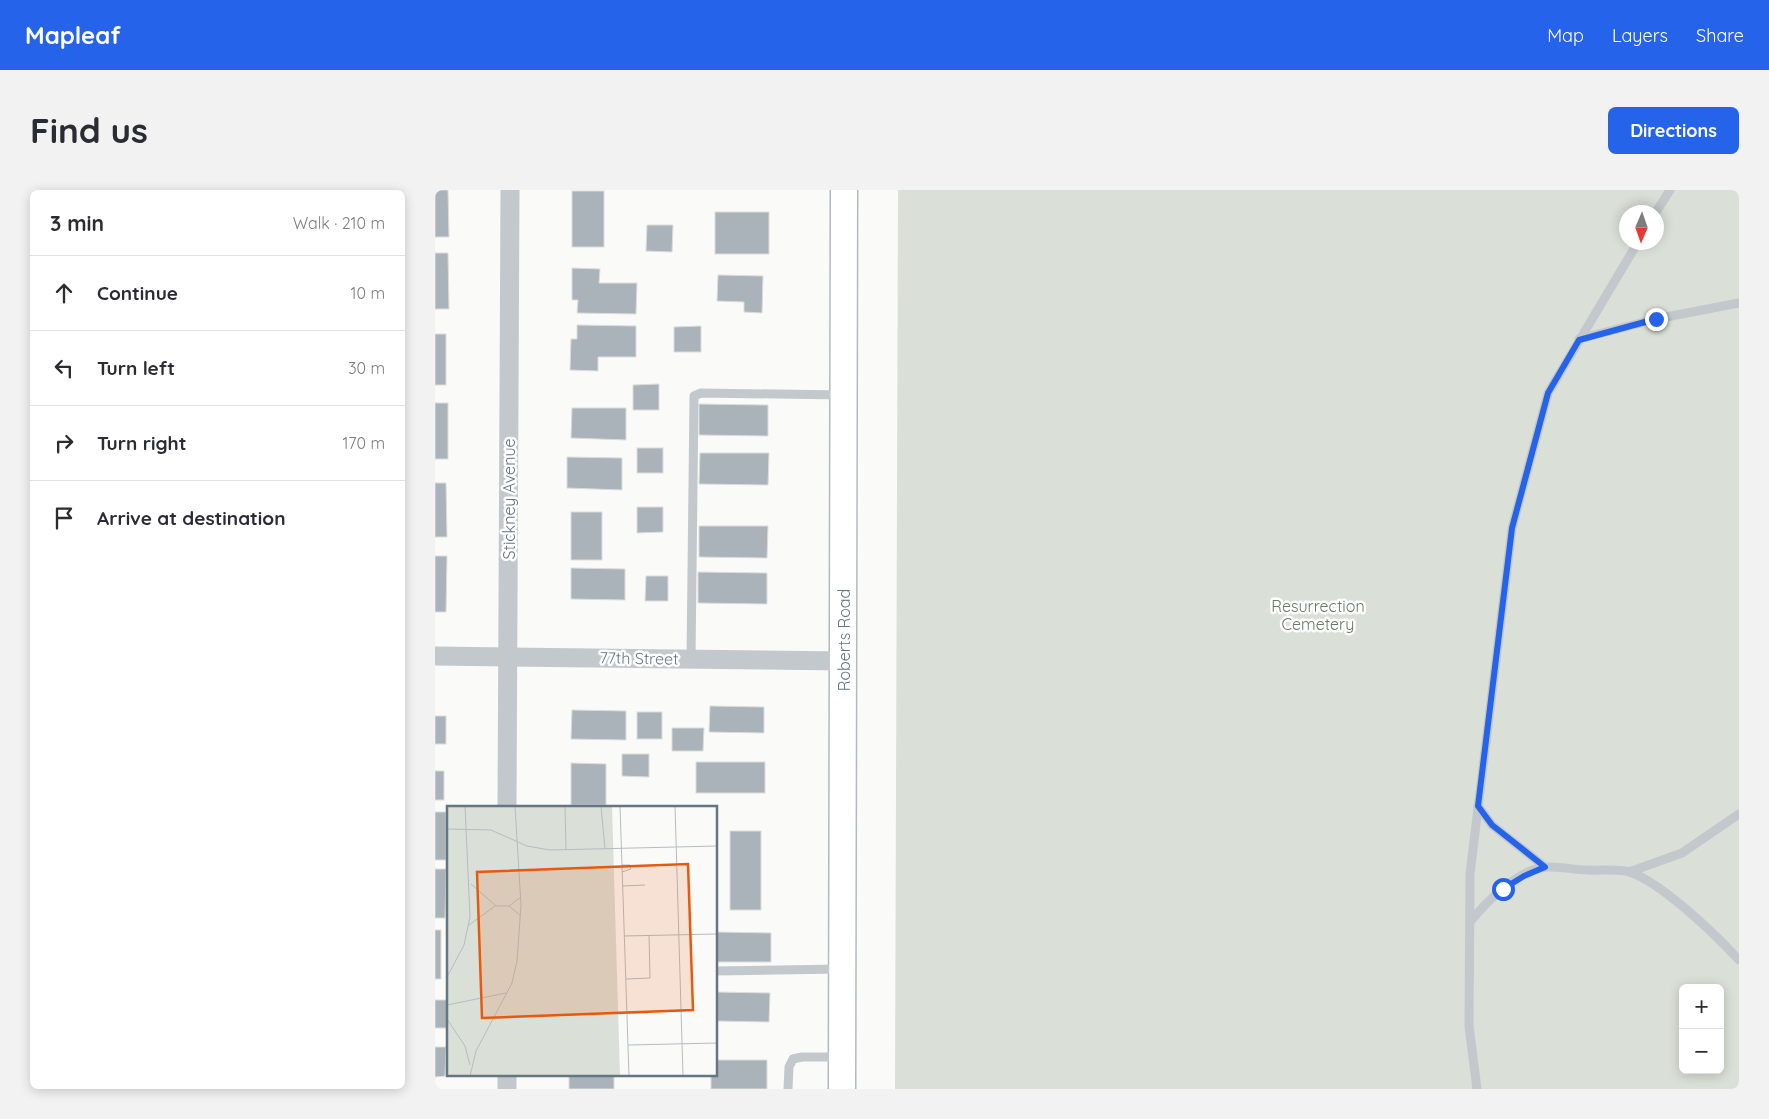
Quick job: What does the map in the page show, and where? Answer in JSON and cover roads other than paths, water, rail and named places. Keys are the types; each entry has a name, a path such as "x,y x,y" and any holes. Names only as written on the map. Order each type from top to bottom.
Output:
{"street":[{"name":"Stickney Avenue","path":"507,806 510,190"},
{"name":"Roberts Road","path":"842,1089 844,190"},
{"name":"77th Street","path":"435,656 844,661"},
{"path":"507,1076 507,1089"}],"lane":[{"path":"1660,205 1670,190"},
{"path":"1477,1089 1469,1026 1470,874 1512,528 1548,393 1633,250"},
{"path":"1579,340 1656,319 1739,303"},
{"path":"691,659 694,396 701,393 844,395"},
{"path":"1478,806 1492,825 1545,867"},
{"path":"1470,922 1485,904 1503,889 1524,876 1545,867 1629,872 1682,853 1739,814"},
{"path":"1629,872 1660,890 1686,910 1715,934 1739,960"},
{"path":"717,971 843,969"},
{"path":"788,1089 789,1067 793,1059 803,1057 842,1057"}],"park label":[{"name":"Resurrection Cemetery","path":"1318,615"}]}
